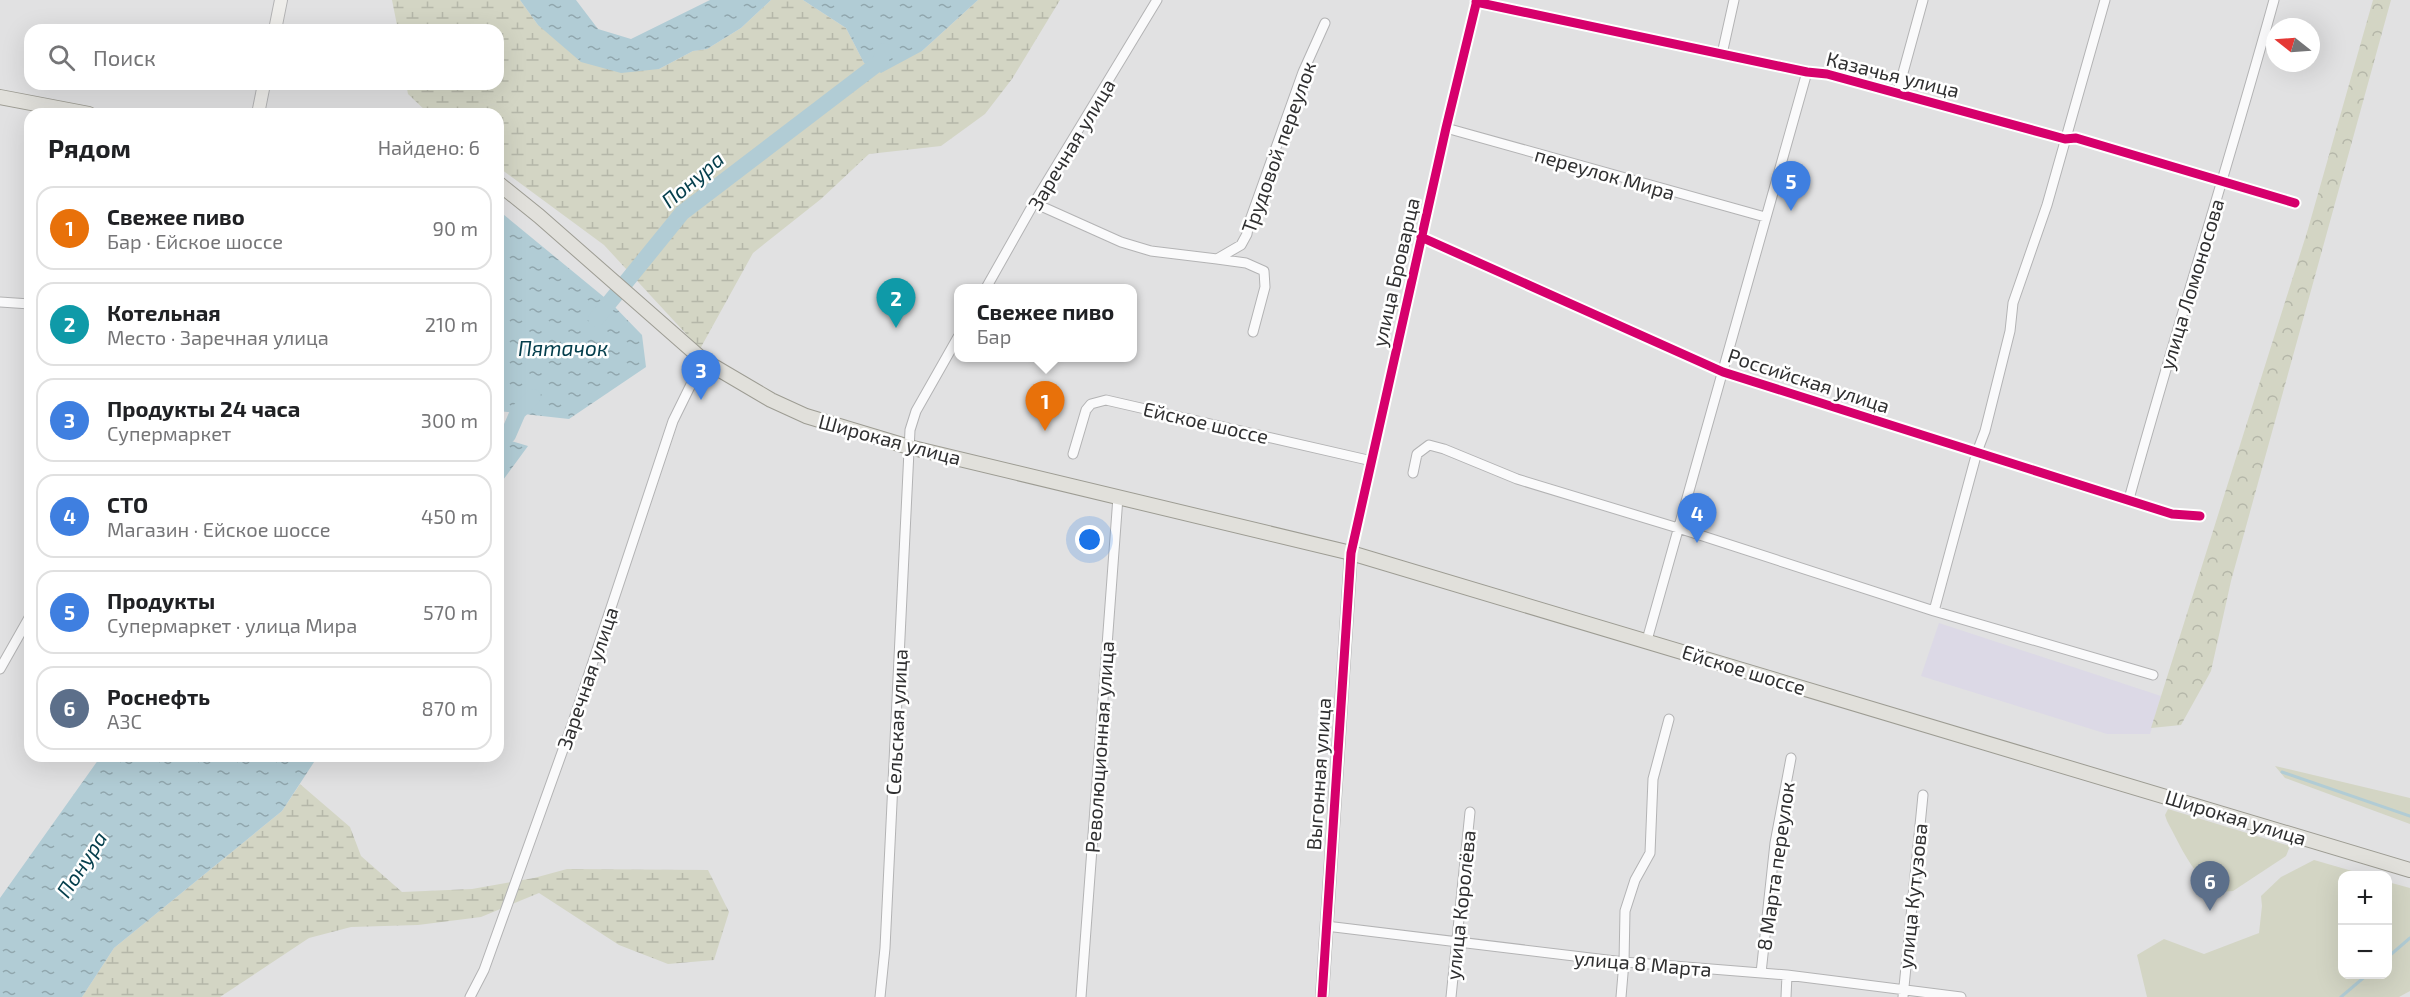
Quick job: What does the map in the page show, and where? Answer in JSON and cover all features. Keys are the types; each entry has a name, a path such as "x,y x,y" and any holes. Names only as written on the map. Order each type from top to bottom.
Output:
{"main road":[{"path":"0,98 56,108"},
{"name":"Широкая улица","path":"504,188 540,216 703,360 771,400 806,416 909,447 1351,553"},
{"name":"Ейское шоссе","path":"1351,553 2137,788"},
{"name":"Широкая улица","path":"2137,788 2410,870"}],"street":[{"path":"276,24 281,0"},
{"name":"Заречная улица","path":"988,284 1034,203 1157,0"},
{"path":"1722,54 1734,0"},
{"path":"1898,91 1923,0"},
{"path":"1934,611 1977,452 1985,431 2010,331 2013,303 2047,205 2105,0"},
{"name":"улица Ломоносова","path":"2129,499 2170,351 2228,167 2274,0"},
{"name":"Казачья улица","path":"1477,1 1898,91 2065,139 2076,138 2295,203"},
{"name":"улица Броварца","path":"1351,553 1446,128 1477,1"},
{"name":"Трудовой переулок","path":"1217,259 1241,244 1247,234 1303,72 1325,23"},
{"path":"1647,640 1807,72"},
{"path":"259,108 263,90"},
{"name":"переулок Мира","path":"1446,128 1765,217"},
{"name":"Трудовой переулок","path":"1034,203 1121,242 1150,251 1246,263 1264,271 1265,287 1253,332"},
{"name":"Российская улица","path":"1422,237 1723,372 2172,514 2200,516"},
{"path":"0,302 24,304"},
{"path":"909,447 910,430 916,411 954,344"},
{"name":"Заречная улица","path":"470,997 484,970 574,719 673,421 689,384 703,360"},
{"name":"Ейское шоссе","path":"1073,454 1086,410 1091,404 1106,400 1372,461"},
{"path":"1413,473 1417,454 1429,446 1436,447 1517,479 1678,528 1934,611 2153,675"},
{"name":"Сельская улица","path":"880,997 885,948 909,447"},
{"name":"Революционная улица","path":"1081,997 1118,496"},
{"name":"Выгонная улица","path":"1322,997 1351,553"},
{"path":"0,669 24,627"},
{"path":"1621,997 1625,911 1635,880 1650,854 1653,779 1669,719"},
{"name":"8 Марта переулок","path":"1761,973 1775,843 1791,758"},
{"name":"улица Кутузова","path":"1904,993 1923,795"},
{"name":"улица Королёва","path":"1451,997 1470,812"},
{"name":"улица 8 Марта","path":"1326,926 1624,962 1788,975 1904,993 1961,997"},
{"path":"1786,997 1788,975"}],"shaded area":[{"path":"1939,623 2161,696 2150,734 2107,734 1921,676"}],"green space":[{"path":"392,0 520,0 538,25 659,69 693,51 707,49 741,28 771,0 803,0 846,28 864,63 922,51 978,0 1060,0 1012,79 985,114 941,146 869,154 821,199 753,253 700,349 604,245 504,171 504,108 423,108 408,94 407,90 504,90 504,24 397,24"},
{"path":"2373,0 2391,0 2231,581 2211,671 2181,725 2151,728 2308,229"},
{"path":"2275,766 2410,798 2410,824 2285,778"},
{"path":"300,784 350,827 361,856 402,892 472,889 534,878 567,869 708,870 729,912 714,960 668,964 619,945 539,893 481,917 418,925 351,927 309,938 220,997 82,997 114,948 282,811"},
{"path":"2168,809 2290,846 2286,856 2233,891 2218,892 2201,878 2188,860 2167,821 2165,815"},
{"path":"2314,860 2352,871 2338,871 2338,979 2392,979 2392,883 2410,888 2410,991 2399,997 2147,997 2137,955 2164,939 2204,954 2259,933 2261,896 2281,877"}],"water":[{"path":"520,0 576,0 598,29 631,39 710,0 771,0 741,28 707,49 693,51 659,69 621,73 581,62 538,25"},
{"path":"803,0 978,0 922,51 881,73 864,63 846,28"},
{"name":"Пятачок","path":"504,215 610,302 642,335 646,367 569,419 504,412"},
{"path":"504,439 528,446 504,479"},
{"path":"97,762 314,762 282,811 114,948 82,997 0,997 0,898"}],"waterway":[{"name":"Понура","path":"596,319 682,213 880,62 884,51"},
{"name":"Понура","path":"504,435 508,435 518,412 533,397"},
{"path":"2282,772 2410,816"},
{"path":"2392,954 2410,938"},
{"path":"2341,997 2362,979"}],"cycle path":[{"path":"1322,997 1351,553 1477,0"},
{"path":"1476,2 1807,72 1827,74 2065,139 2076,138 2295,203"},
{"path":"1421,237 1723,372 2172,514 2200,516"}],"place":[{"name":"Продукты","path":"1791,211"},
{"name":"Котельная","path":"896,328"},
{"name":"Продукты 24 часа","path":"701,400"},
{"name":"Свежее пиво","path":"1045,431"},
{"name":"СТО","path":"1697,543"},
{"name":"Роснефть","path":"2210,911"}]}
